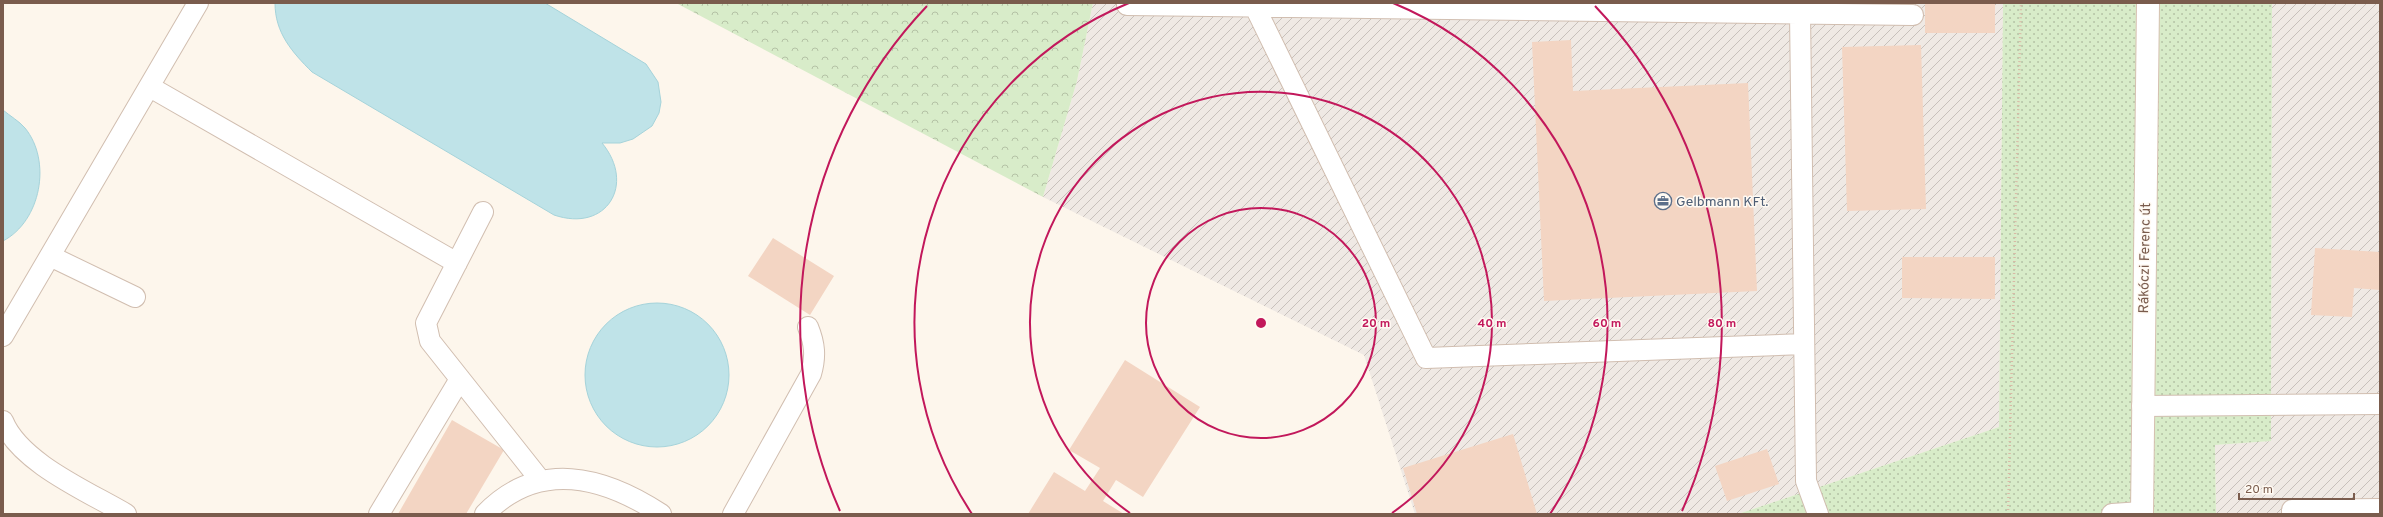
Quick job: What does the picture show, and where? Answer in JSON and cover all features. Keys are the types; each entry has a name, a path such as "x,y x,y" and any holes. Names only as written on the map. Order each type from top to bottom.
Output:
{"main road":[{"name":"Rákóczi Ferenc út","path":"2142,513 2142,406 2148,3"}],"lane":[{"path":"3,336 198,3"},
{"path":"1127,5 1913,15"},
{"path":"1255,7 1426,358 1804,344"},
{"path":"1800,13 1806,481 1818,514"},
{"path":"150,87 457,263"},
{"path":"483,212 426,323 426,331 430,341 541,481"},
{"path":"50,256 135,297"},
{"path":"733,514 811,374 815,358 813,339 808,327"},
{"path":"379,514 460,379"},
{"path":"2142,406 2380,404"},
{"path":"3,421 6,429 21,447 40,464 126,514"},
{"path":"485,514 510,492 541,481 562,478 592,481 642,501 661,514"},
{"path":"2292,514 2292,510 2380,509"},
{"path":"2112,514 2142,513"}],"path":[{"path":"2008,514 2021,3"}],"shaded area":[{"path":"1093,3 2003,3 1999,427 1738,514 1415,514 1364,355 1043,197 1077,81"},
{"path":"2272,3 2380,3 2380,514 2216,514 2215,445 2271,441"}],"green space":[{"path":"676,3 1093,3 1077,81 1043,197"},
{"path":"2003,3 2272,3 2271,441 2215,445 2216,514 1738,514 1999,427"}],"water":[{"path":"275,3 545,3 646,64 658,82 661,102 659,113 652,126 633,139 620,143 602,143 612,159 616,174 616,189 611,201 601,211 589,217 573,219 554,215 312,72 298,57 281,33"},
{"path":"3,110 25,128 33,142 38,157 40,173 34,205 26,220 16,232 3,241"},
{"path":"650,303 664,303 691,311 703,319 713,329 724,347 728,361 728,389 724,403 713,421 703,431 685,442 664,447 650,447 623,439 611,431 601,421 590,403 585,382 585,368 593,341 601,329 611,319 629,308"}],"building":[{"path":"1925,3 1995,3 1995,33 1925,33"},
{"path":"1571,40 1573,91 1748,83 1757,291 1544,301 1532,42"},
{"path":"1921,45 1926,209 1847,211 1842,47"},
{"path":"773,238 834,276 810,315 748,276"},
{"path":"2315,248 2380,252 2380,290 2354,288 2352,317 2311,315"},
{"path":"1902,257 1995,257 1995,299 1902,298"},
{"path":"1125,360 1200,407 1143,497 1116,480 1103,501 1124,514 1028,514 1054,472 1085,491 1100,468 1069,450"},
{"path":"452,420 504,450 466,514 398,514"},
{"path":"1513,434 1537,514 1417,514 1403,468"},
{"path":"1767,449 1779,484 1727,501 1715,466"}],"place":[{"name":"Gelbmann KFt.","path":"1663,201"}]}
